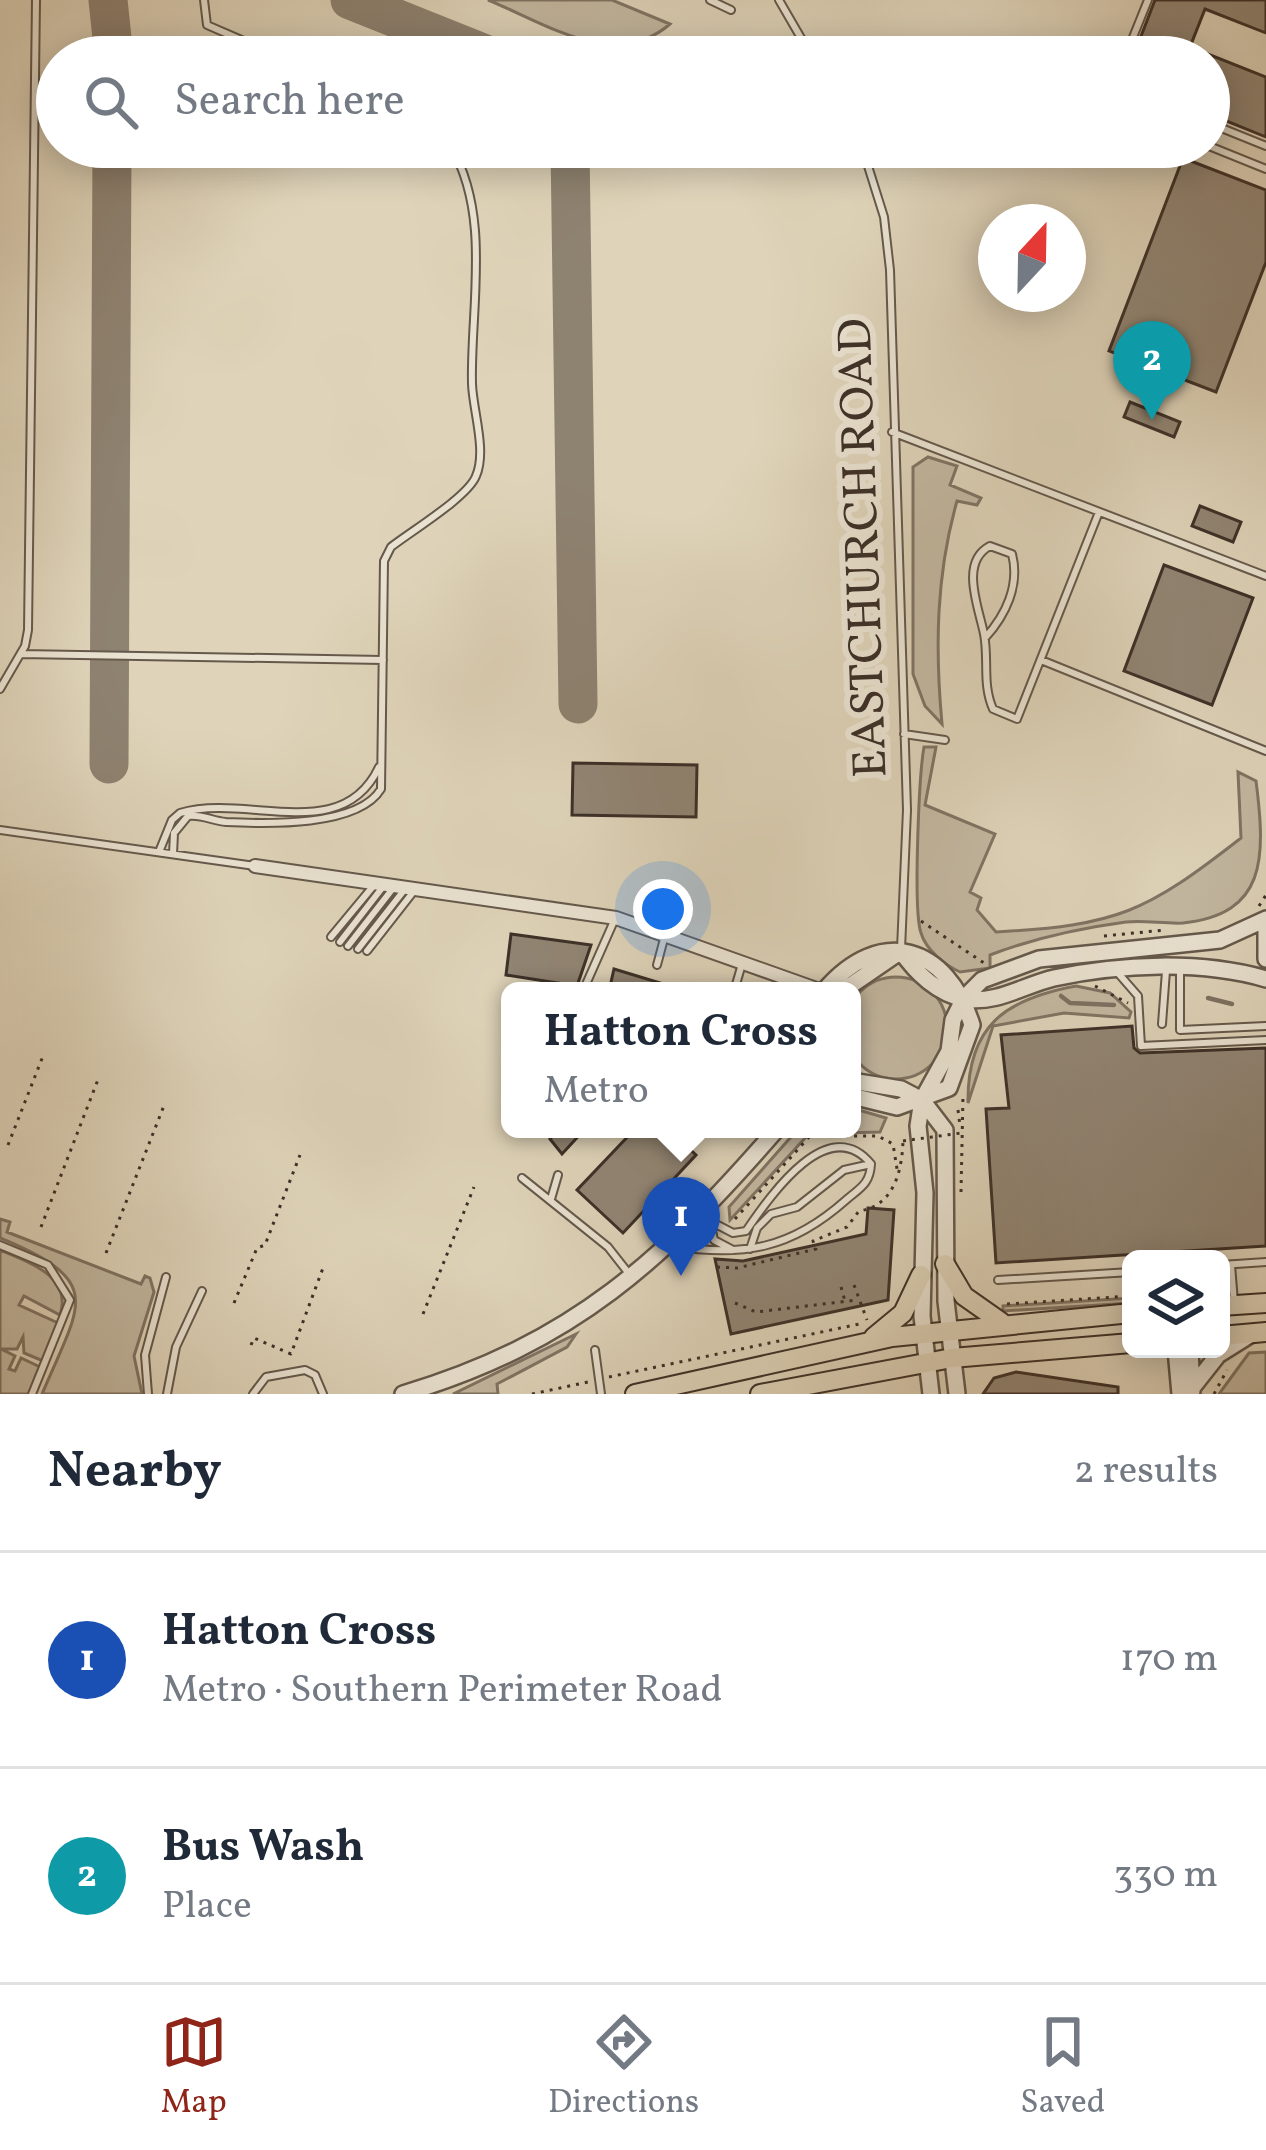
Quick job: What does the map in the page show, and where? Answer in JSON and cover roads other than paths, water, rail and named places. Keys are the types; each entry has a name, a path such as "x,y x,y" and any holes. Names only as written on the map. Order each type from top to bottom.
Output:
{"highway":[{"path":"945,1264 964,1296 1000,1313"},
{"path":"866,1332 899,1318 921,1275"},
{"path":"1230,1306 1266,1304"},
{"path":"635,1394 866,1332 1000,1313 1122,1313"},
{"path":"1230,1335 1260,1333"},
{"path":"760,1394 926,1362 953,1366 1122,1343"}],"street":[{"path":"254,866 616,918 665,931 800,982"},
{"path":"964,998 982,980 1039,959 1220,940 1266,922 1266,959"},
{"path":"834,982 861,959 901,951 914,971 940,991 964,998 993,1000 1062,976 1173,967 1266,979"},
{"path":"861,1098 897,1107 949,1088 972,1024 964,998"},
{"path":"861,1082 902,1089 922,1100 938,1118 948,1146 945,1264 957,1394"},
{"path":"922,1100 922,1324 931,1394"},
{"path":"403,1394 532,1342 632,1278 707,1217 769,1138"},
{"path":"1188,1392 1218,1355 1260,1333"},
{"path":"1186,1358 1188,1392"}],"lane":[{"path":"0,688 28,630 36,0"},
{"path":"204,0 207,25 232,36"},
{"path":"710,0 731,10"},
{"path":"779,0 800,36"},
{"path":"1133,36 1148,0"},
{"path":"1230,131 1266,146"},
{"path":"1230,154 1266,169"},
{"path":"173,854 175,829 193,815 283,823 360,811 381,789 388,553 472,484 478,468 472,388 477,343 472,214 462,168"},
{"name":"EASTCHURCH ROAD","path":"869,168 884,218 888,253 904,734 901,951"},
{"path":"892,432 1266,576"},
{"path":"985,638 1013,592 1014,576 1012,554 990,546 980,556 972,598 985,638 986,694 993,709 1017,718 1099,512"},
{"path":"20,654 383,660"},
{"path":"1041,661 1266,751"},
{"path":"904,734 945,740"},
{"path":"159,852 180,813 344,808 367,791 381,763"},
{"path":"0,830 254,866"},
{"path":"331,937 396,885"},
{"path":"344,944 396,885"},
{"path":"363,950 396,885"},
{"path":"587,982 616,918"},
{"path":"657,965 665,931"},
{"path":"737,982 743,961"},
{"path":"1162,1024 1173,967"},
{"path":"1173,967 1180,1030 1266,1026"},
{"path":"1116,971 1138,996 1142,1046 1266,1040"},
{"path":"707,1217 726,1230 746,1231 809,1156 844,1151 864,1156 871,1167"},
{"path":"750,1249 764,1220 797,1207 844,1170 871,1167"},
{"path":"672,1246 739,1252 814,1229 862,1189 871,1167"},
{"path":"551,1199 558,1175"},
{"path":"522,1178 608,1246 632,1278"},
{"path":"707,1217 714,1240 739,1252"},
{"path":"0,1245 49,1265 70,1300 32,1394"},
{"path":"1230,1278 1231,1264 1266,1262"},
{"path":"998,1280 1122,1273"},
{"path":"148,1394 145,1355 166,1277"},
{"path":"168,1392 176,1347 202,1291"},
{"path":"595,1350 601,1394"},
{"path":"253,1394 266,1377 305,1370 316,1375 323,1394"}],"waterway":[{"path":"1061,996 1070,1003 1114,1005"},
{"path":"1208,998 1232,1004"}],"place":[{"name":"Bus Wash","path":"1152,420"},
{"name":"Hatton Cross","path":"681,1276"}]}
